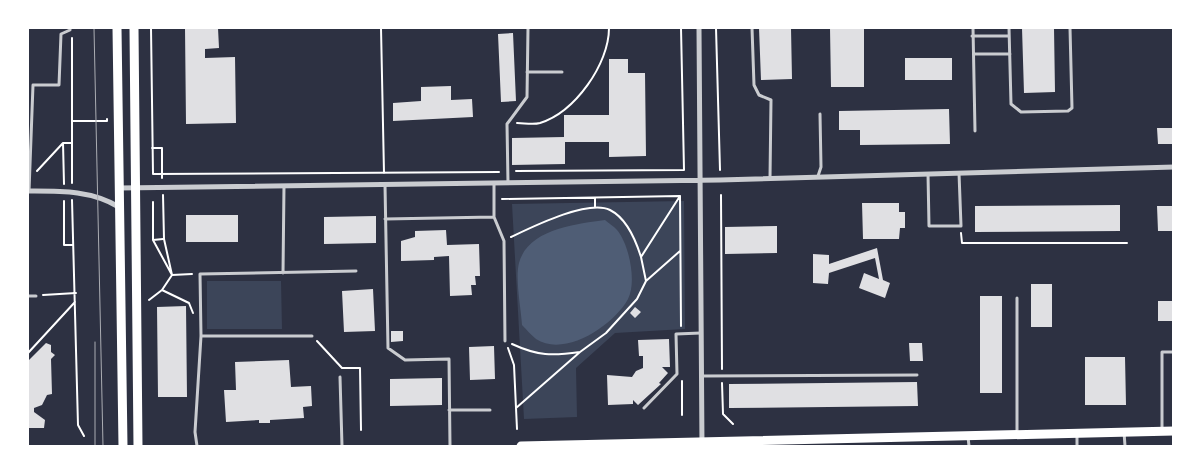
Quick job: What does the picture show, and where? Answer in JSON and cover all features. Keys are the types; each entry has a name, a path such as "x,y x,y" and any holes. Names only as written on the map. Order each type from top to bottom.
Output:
{"main road":[{"path":"117,28 124,446"},
{"path":"134,28 138,446"},
{"path":"521,446 701,445 1174,430"}],"street":[{"path":"699,28 702,333 701,445"},
{"path":"119,188 701,180 1174,167"},
{"path":"28,191 64,191 102,197 119,206"}],"lane":[{"path":"28,191 34,85 59,85 61,34 70,30 70,28"},
{"path":"508,183 507,124 527,97 528,28"},
{"path":"752,28 754,85 759,95 771,100 770,178"},
{"path":"973,28 976,131"},
{"path":"1009,28 1011,104 1021,112 1068,111 1072,108 1070,28"},
{"path":"972,36 1009,36"},
{"path":"974,54 1010,54"},
{"path":"527,72 562,72"},
{"path":"818,176 821,167 820,114"},
{"path":"928,173 928,226 961,226 959,172"},
{"path":"494,183 494,217 504,241 505,341"},
{"path":"385,185 388,348 405,360 448,359 450,446"},
{"path":"283,272 284,186"},
{"path":"385,218 494,217"},
{"path":"197,446 195,432 201,336 200,274 356,271"},
{"path":"28,296 36,296"},
{"path":"1017,298 1018,434"},
{"path":"644,408 677,374 676,334 702,333"},
{"path":"201,336 312,336"},
{"path":"1162,431 1162,352 1174,352"},
{"path":"702,376 917,374"},
{"path":"340,377 342,446"},
{"path":"449,410 490,410"},
{"path":"1124,432 1124,446"},
{"path":"1076,433 1077,446"},
{"path":"968,436 969,446"}],"path":[{"path":"151,28 153,174 684,170 681,28"},
{"path":"381,28 385,185"},
{"path":"507,124 539,123 560,112 577,99 592,81 609,37 609,28"},
{"path":"716,28 720,170"},
{"path":"72,37 72,189"},
{"path":"72,121 107,121 107,112"},
{"path":"30,179 63,143"},
{"path":"152,148 162,148 162,178"},
{"path":"149,300 162,290 172,275 164,239 163,188"},
{"path":"721,195 723,414 733,424"},
{"path":"494,199 680,196"},
{"path":"680,196 681,334"},
{"path":"641,257 680,196"},
{"path":"595,198 595,207"},
{"path":"72,199 76,293 78,425 84,436"},
{"path":"153,202 153,240 172,275"},
{"path":"504,241 570,214 595,207 610,210 624,223 636,242 646,280"},
{"path":"961,226 962,244 1127,243"},
{"path":"153,240 164,239"},
{"path":"516,408 580,352 606,333 637,299 646,280 680,251"},
{"path":"172,275 200,274"},
{"path":"162,290 189,303 195,320"},
{"path":"36,296 76,293"},
{"path":"28,353 76,301"},
{"path":"505,341 531,353 555,356 580,352"},
{"path":"505,341 514,365 517,428"},
{"path":"682,379 682,415"}],"shaded area":[{"path":"684,201 685,329 615,333 576,368 577,417 524,419 512,204"},
{"path":"605,220 617,230 628,254 632,283 628,299 612,319 588,336 574,342 561,344 548,344 536,339 522,325 518,270 524,252 532,242 554,230"},
{"path":"207,281 281,281 282,329 207,329"}],"building":[{"path":"185,28 218,28 219,48 205,49 205,58 235,57 236,123 186,124"},
{"path":"759,28 791,28 792,79 761,80"},
{"path":"830,28 864,28 864,87 831,87"},
{"path":"1022,28 1054,28 1055,92 1024,93"},
{"path":"513,33 516,101 501,102 498,34"},
{"path":"905,58 952,58 952,80 905,80"},
{"path":"609,59 628,59 628,73 645,73 646,156 609,157 609,142 565,142 565,164 512,165 512,138 564,137 564,115 609,115"},
{"path":"451,86 451,100 472,99 473,117 393,121 393,103 421,101 421,87"},
{"path":"949,109 950,144 860,145 860,130 839,130 839,111"},
{"path":"1157,128 1174,128 1174,144 1158,144"},
{"path":"862,203 899,203 899,212 905,212 905,228 900,228 899,239 863,239"},
{"path":"1120,205 1120,231 975,232 975,206"},
{"path":"1157,206 1174,206 1174,231 1158,231"},
{"path":"186,215 238,215 238,242 186,242"},
{"path":"376,216 376,243 324,244 324,217"},
{"path":"777,226 777,253 725,254 725,227"},
{"path":"446,230 447,245 479,244 480,276 475,276 476,285 471,285 472,295 450,296 449,256 434,257 434,260 401,261 401,241 415,237 415,231"},
{"path":"877,248 883,280 890,283 885,298 859,288 864,273 879,279 875,258 829,273 828,284 813,283 813,254 829,255 829,264"},
{"path":"1031,284 1052,284 1052,327 1031,327"},
{"path":"373,289 375,331 344,332 342,291"},
{"path":"980,296 1002,296 1002,393 980,393"},
{"path":"1158,301 1174,301 1174,321 1158,321"},
{"path":"186,306 187,397 158,397 157,307"},
{"path":"635,307 641,312 635,318 630,313"},
{"path":"391,331 403,331 403,341 391,342"},
{"path":"669,339 670,367 662,367 668,373 659,383 661,384 638,405 633,400 633,404 608,405 607,375 632,377 636,371 643,368 643,356 639,356 638,340"},
{"path":"46,343 51,345 51,352 55,355 51,359 52,394 47,395 42,405 34,408 34,412 45,420 44,428 28,428 28,361"},
{"path":"909,343 922,343 923,361 910,361"},
{"path":"494,346 495,379 470,380 469,347"},
{"path":"1085,357 1125,357 1126,405 1085,405"},
{"path":"289,360 291,387 311,386 312,406 303,407 304,418 270,420 270,423 259,423 259,420 226,422 224,390 236,390 235,362"},
{"path":"442,378 442,405 390,406 390,379"},
{"path":"917,382 918,406 729,408 729,384"}],"tram line":[{"path":"94,28 103,446"},
{"path":"95,342 95,446"}]}
